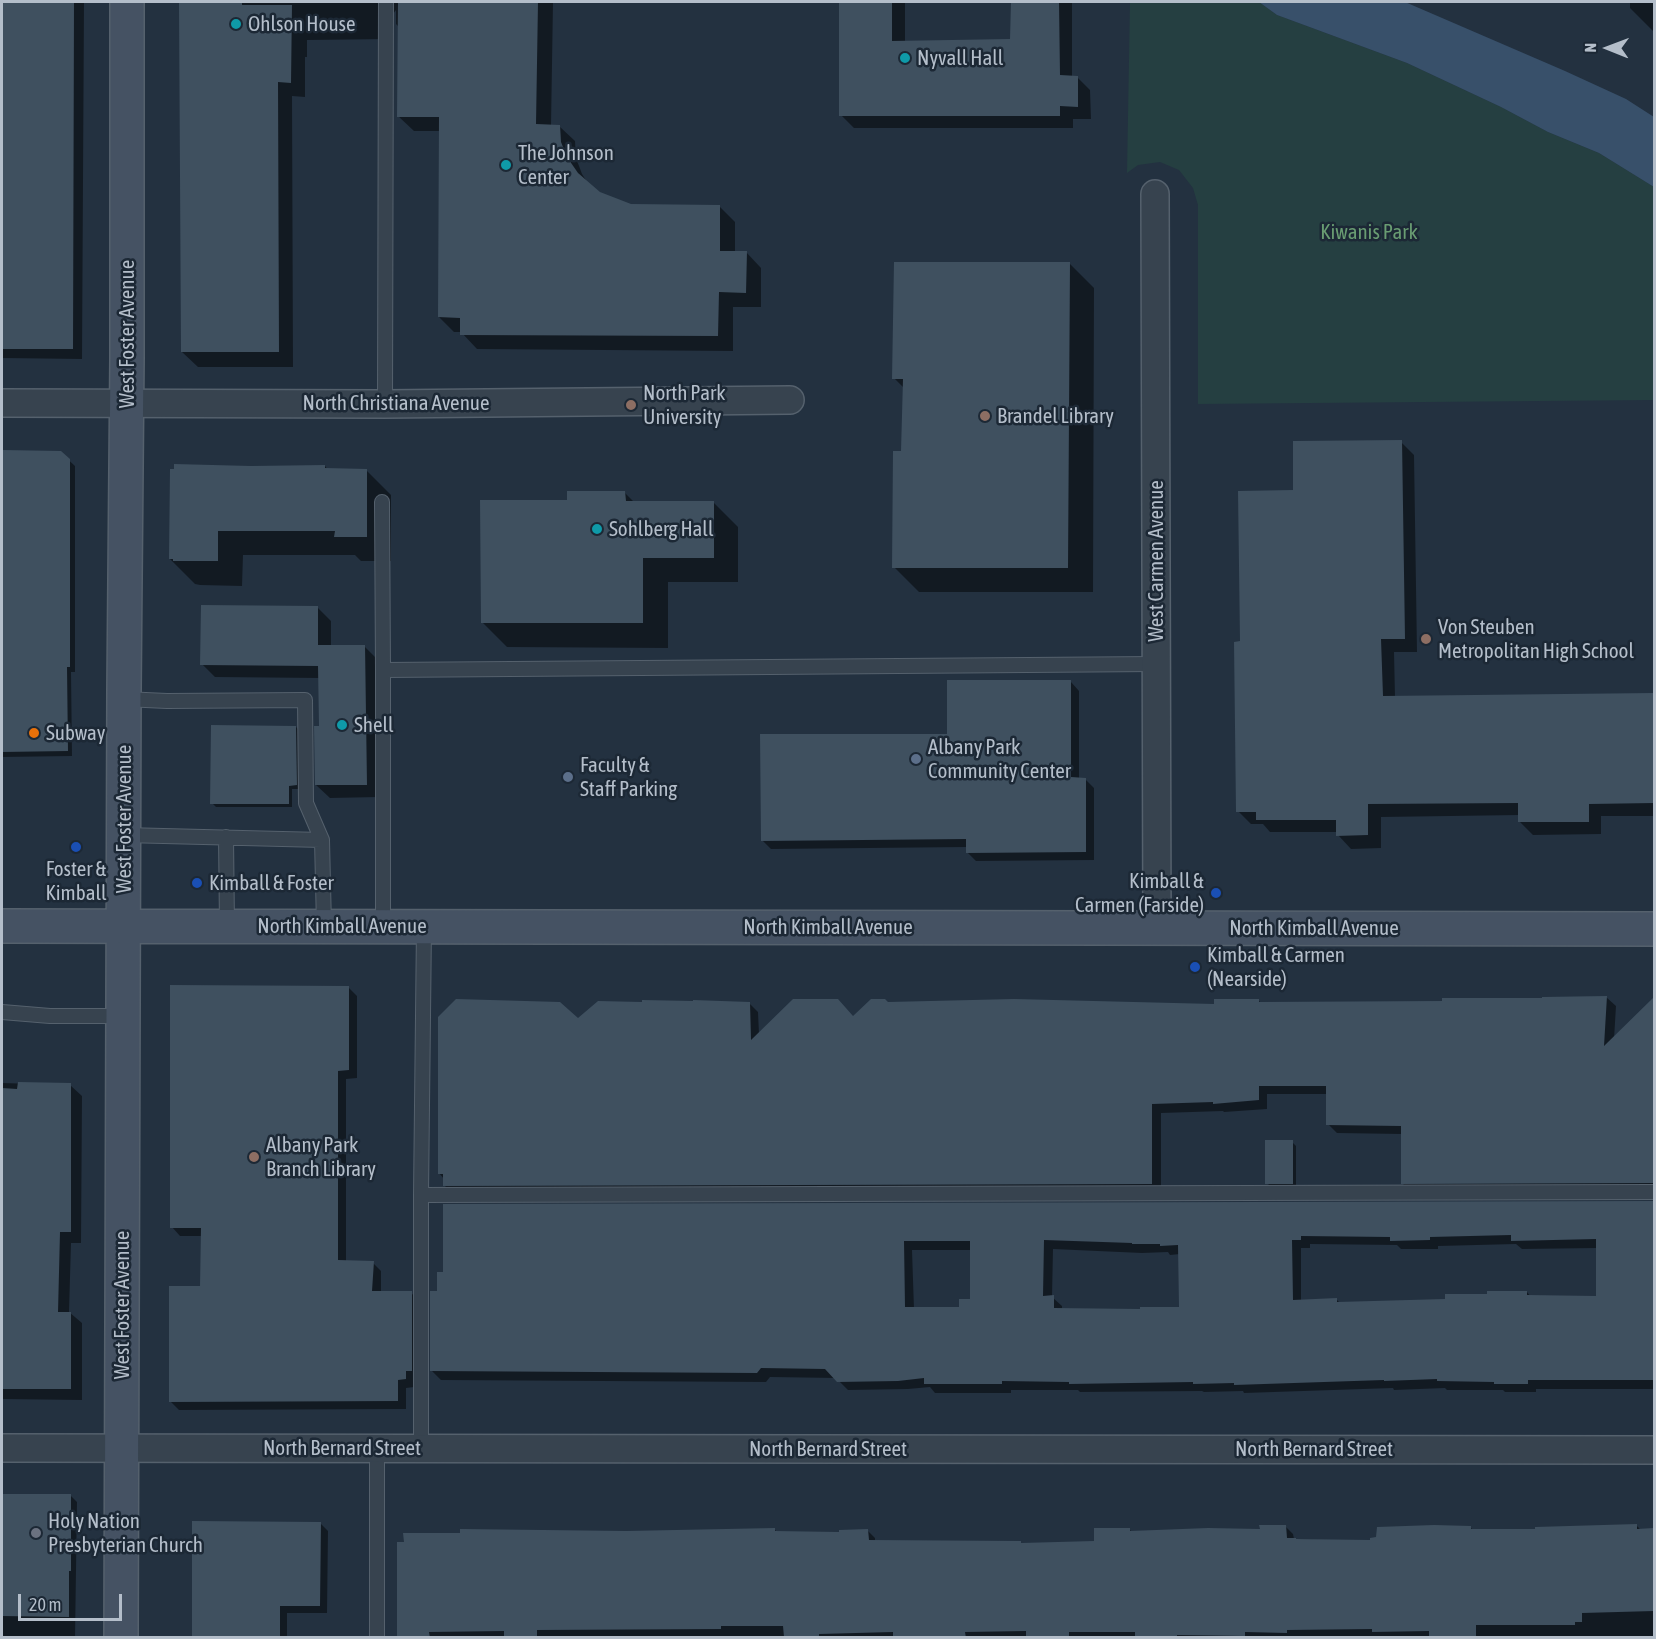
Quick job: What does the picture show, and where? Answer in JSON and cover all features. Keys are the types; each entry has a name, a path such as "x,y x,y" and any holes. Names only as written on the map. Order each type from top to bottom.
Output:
{"street":[{"name":"West Foster Avenue","path":"121,1638 127,2"},
{"name":"West Carmen Avenue","path":"1155,194 1157,928"},
{"name":"North Christiana Avenue","path":"2,402 384,404 790,400"},
{"name":"North Kimball Avenue","path":"2,926 1654,929"},
{"name":"North Bernard Street","path":"2,1448 1654,1450"}],"lane":[{"path":"384,404 386,2"},
{"path":"382,502 383,926"},
{"path":"383,670 1156,664"},
{"path":"124,699 305,700 306,803 322,840 324,926"},
{"path":"124,835 322,840"},
{"path":"226,837 227,926"},
{"path":"422,1448 421,1195 424,926"},
{"path":"2,1012 50,1016 123,1016"},
{"path":"421,1195 1654,1192"},
{"path":"377,1448 377,1638"}],"green space":[{"name":"Kiwanis Park","path":"1130,2 1259,2 1277,15 1407,63 1501,107 1548,132 1599,153 1654,187 1654,400 1198,404 1198,205 1193,188 1179,170 1160,162 1138,165 1127,173"}],"water":[{"path":"1259,2 1405,2 1626,99 1654,117 1654,187 1599,153 1548,132 1501,107 1407,63 1277,15"}],"building":[{"path":"2,2 74,2 73,349 2,349"},
{"path":"179,2 292,5 291,83 278,82 279,352 181,352"},
{"name":"The Johnson Center","path":"398,2 538,2 536,124 560,125 561,142 567,157 578,173 600,192 631,204 720,205 720,251 747,251 746,293 719,292 718,336 460,335 460,318 438,317 439,117 397,117"},
{"name":"Nyvall Hall","path":"839,2 892,2 892,41 1010,39 1011,2 1059,2 1060,75 1078,76 1078,107 1060,106 1060,116 839,116"},
{"name":"Brandel Library","path":"894,262 1070,262 1068,568 892,568 893,451 901,451 903,379 892,379"},
{"name":"Von Steuben Metropolitan High School","path":"1402,440 1405,639 1381,639 1383,696 1654,693 1654,803 1589,804 1589,822 1518,822 1518,803 1368,804 1368,835 1336,836 1336,820 1256,820 1256,812 1236,812 1234,642 1240,641 1238,491 1293,490 1293,441"},
{"path":"2,450 61,451 70,459 68,751 2,752"},
{"path":"174,464 325,465 325,468 367,469 367,537 334,537 335,531 218,531 218,561 173,561 169,559 170,469 174,469"},
{"name":"Sohlberg Hall","path":"567,491 625,491 626,501 714,501 714,558 643,558 643,623 481,623 480,500 567,500"},
{"path":"201,605 318,606 318,645 365,645 367,785 315,785 314,726 319,726 318,666 200,665"},
{"name":"Albany Park Community Center","path":"947,680 1071,680 1071,777 1086,778 1086,852 966,853 966,839 761,841 760,734 947,734"},
{"path":"211,725 296,726 297,785 289,786 289,804 210,804"},
{"path":"170,985 349,986 349,1070 338,1071 338,1260 374,1261 372,1291 412,1291 412,1371 406,1371 406,1379 398,1380 398,1401 169,1402 169,1286 200,1286 201,1228 170,1228"},
{"path":"1607,996 1604,1046 1654,997 1654,1183 1401,1184 1401,1126 1326,1125 1326,1086 1259,1086 1259,1100 1213,1104 1213,1102 1152,1104 1152,1184 443,1186 443,1174 438,1174 438,1017 456,999 560,1002 578,1018 598,1001 750,1002 751,1040 793,999 838,999 853,1016 871,999 885,999 888,1002 1014,999 1214,1004 1214,999 1259,999 1259,1002 1442,1001 1442,998"},
{"path":"18,1082 71,1083 71,1232 60,1232 58,1312 71,1312 71,1389 2,1389 2,1088 17,1089"},
{"path":"1265,1140 1293,1140 1293,1184 1265,1184"},
{"path":"1654,1201 1654,1380 1528,1380 1528,1384 1437,1381 1437,1379 1234,1385 1234,1383 1193,1384 1193,1382 1069,1384 1069,1382 1002,1381 1002,1384 924,1384 924,1378 898,1381 837,1382 825,1369 761,1368 757,1373 430,1371 430,1291 437,1291 437,1272 443,1272 443,1204","holes":["1511,1235 1511,1241 1596,1239 1596,1296 1527,1295 1527,1291 1487,1291 1487,1294 1445,1294 1445,1299 1337,1302 1337,1298 1293,1300 1292,1240 1301,1240 1301,1236 1390,1237 1390,1241 1430,1240 1430,1237","1044,1240 1178,1245 1179,1307 1054,1308 1054,1295 1043,1296","904,1241 970,1241 970,1299 959,1299 959,1307 905,1307"]},
{"name":"Holy Nation Presbyterian Church","path":"2,1494 71,1494 69,1617 2,1616"},
{"path":"192,1521 321,1522 320,1606 280,1606 280,1638 192,1638"},
{"path":"1637,1524 1637,1529 1654,1528 1654,1611 1582,1613 1582,1622 1575,1622 1575,1625 1476,1625 1476,1637 1429,1638 1429,1631 1372,1632 1372,1629 1287,1630 1287,1633 1245,1632 1245,1636 1177,1635 1177,1638 1135,1636 1135,1632 1069,1632 1069,1638 1026,1638 1026,1631 965,1632 966,1638 893,1638 893,1632 784,1637 783,1626 721,1626 721,1629 537,1630 537,1638 504,1638 504,1631 429,1632 430,1638 397,1638 397,1542 404,1542 403,1533 460,1533 460,1529 626,1531 775,1528 775,1531 839,1532 839,1530 868,1529 869,1540 1021,1541 1021,1543 1094,1541 1094,1528 1130,1528 1130,1531 1260,1529 1259,1525 1286,1525 1287,1538 1370,1540 1376,1537 1377,1527 1434,1525 1471,1526 1471,1529 1535,1529 1535,1527"}],"place":[{"name":"Ohlson House","path":"236,24"},
{"name":"Nyvall Hall","path":"905,58"},
{"name":"The Johnson Center","path":"506,165"},
{"name":"North Park University","path":"631,405"},
{"name":"Brandel Library","path":"985,416"},
{"name":"Sohlberg Hall","path":"597,529"},
{"name":"Von Steuben Metropolitan High School","path":"1426,639"},
{"name":"Shell","path":"342,725"},
{"name":"Subway","path":"34,733"},
{"name":"Albany Park Community Center","path":"916,759"},
{"name":"Faculty & Staff Parking","path":"568,777"},
{"name":"Foster & Kimball","path":"76,847"},
{"name":"Kimball & Foster","path":"197,883"},
{"name":"Kimball & Carmen (Farside)","path":"1216,893"},
{"name":"Kimball & Carmen (Nearside)","path":"1195,967"},
{"name":"Albany Park Branch Library","path":"254,1157"},
{"name":"Holy Nation Presbyterian Church","path":"36,1533"}]}
